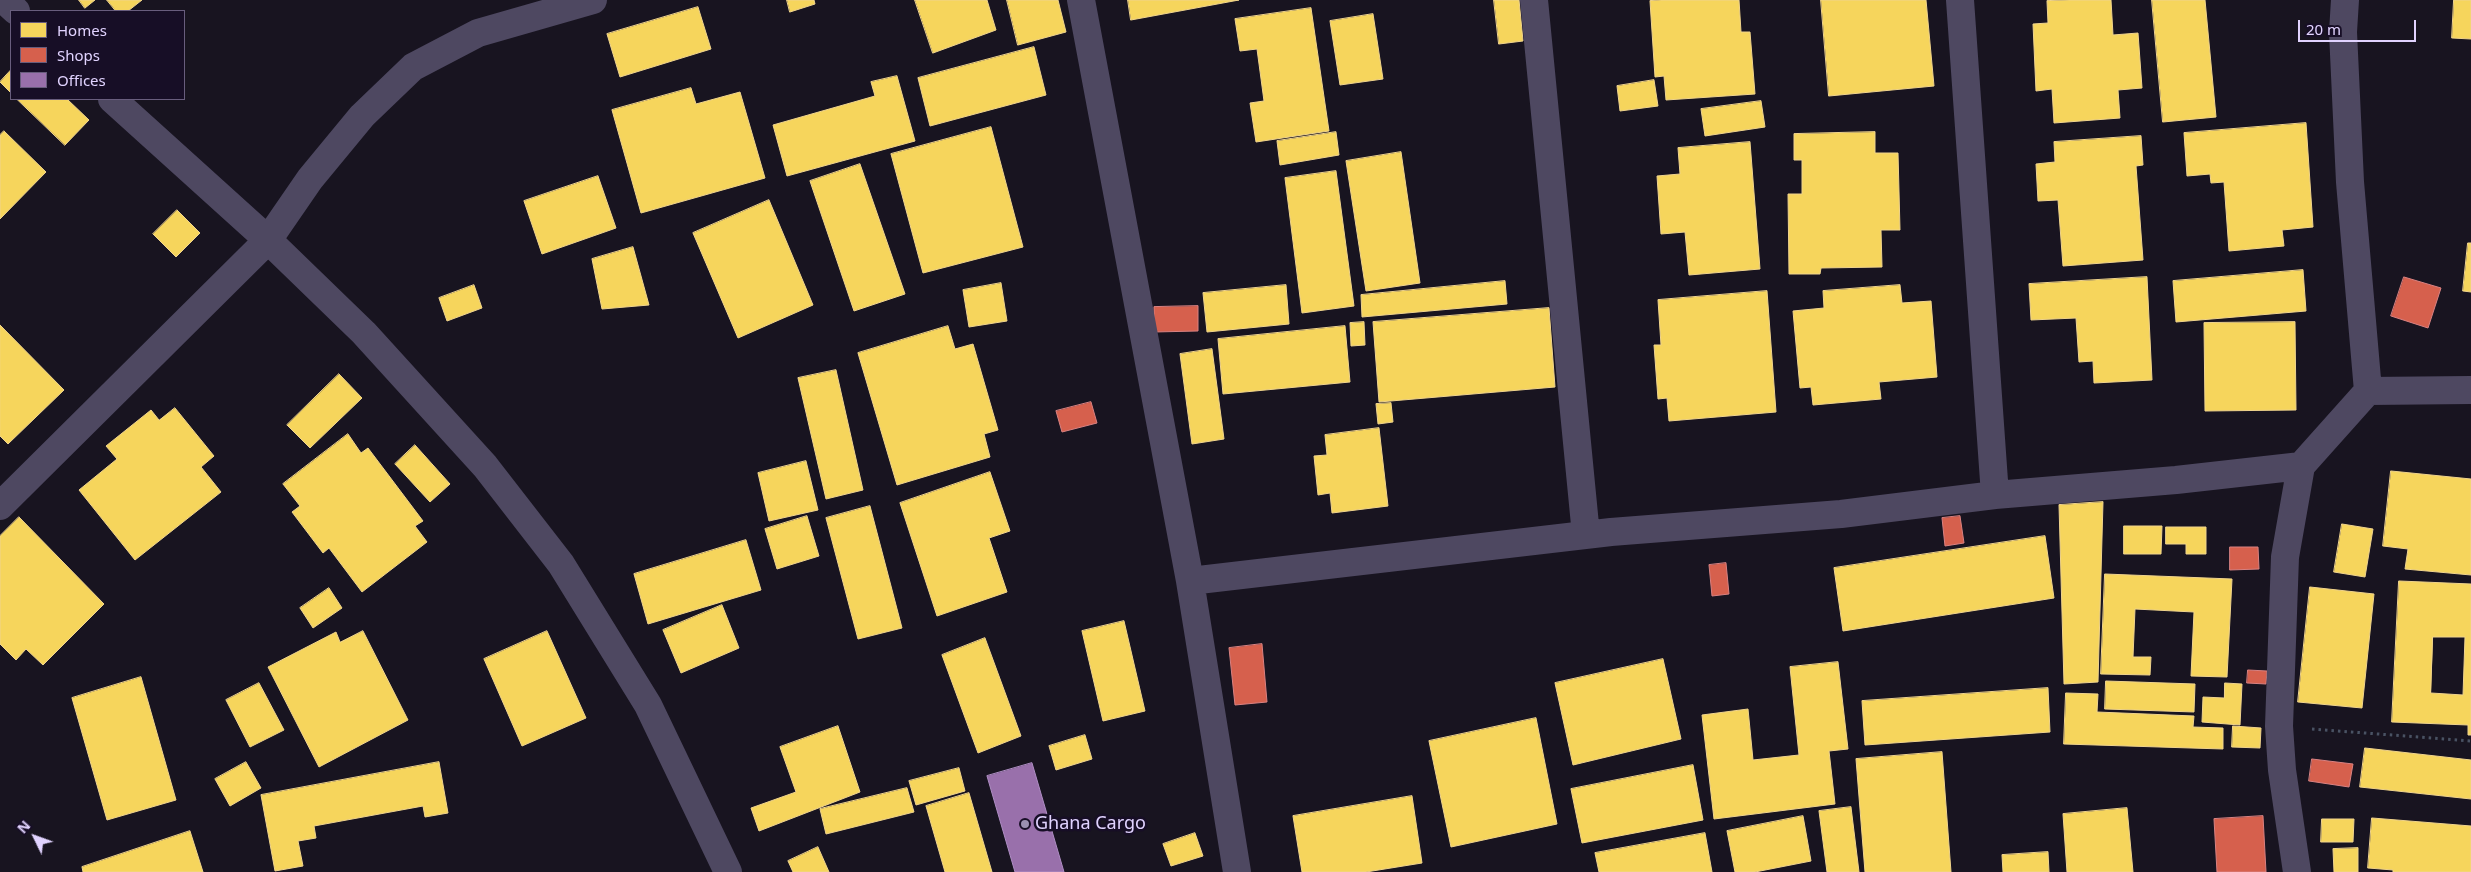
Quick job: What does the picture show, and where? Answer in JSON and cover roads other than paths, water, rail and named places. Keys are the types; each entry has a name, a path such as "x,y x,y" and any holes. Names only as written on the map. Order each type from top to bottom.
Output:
{"street":[{"path":"4,0 15,10"},
{"path":"0,506 268,240 310,179 362,116 413,68 478,34 593,0"},
{"path":"1081,0 1190,581 1237,872"},
{"path":"1534,0 1586,535"},
{"path":"1960,0 1995,495"},
{"path":"2297,872 2282,770 2279,726 2285,557 2301,466 2368,391 2350,182 2343,32 2345,0"},
{"path":"113,100 268,240 364,333 485,466 561,564 648,705 728,872"},
{"path":"2368,391 2471,390"},
{"path":"1190,581 1586,535 1841,514 1995,495 2176,480 2301,466"}],"place":[{"name":"Ghana Cargo","path":"1025,824"}]}
